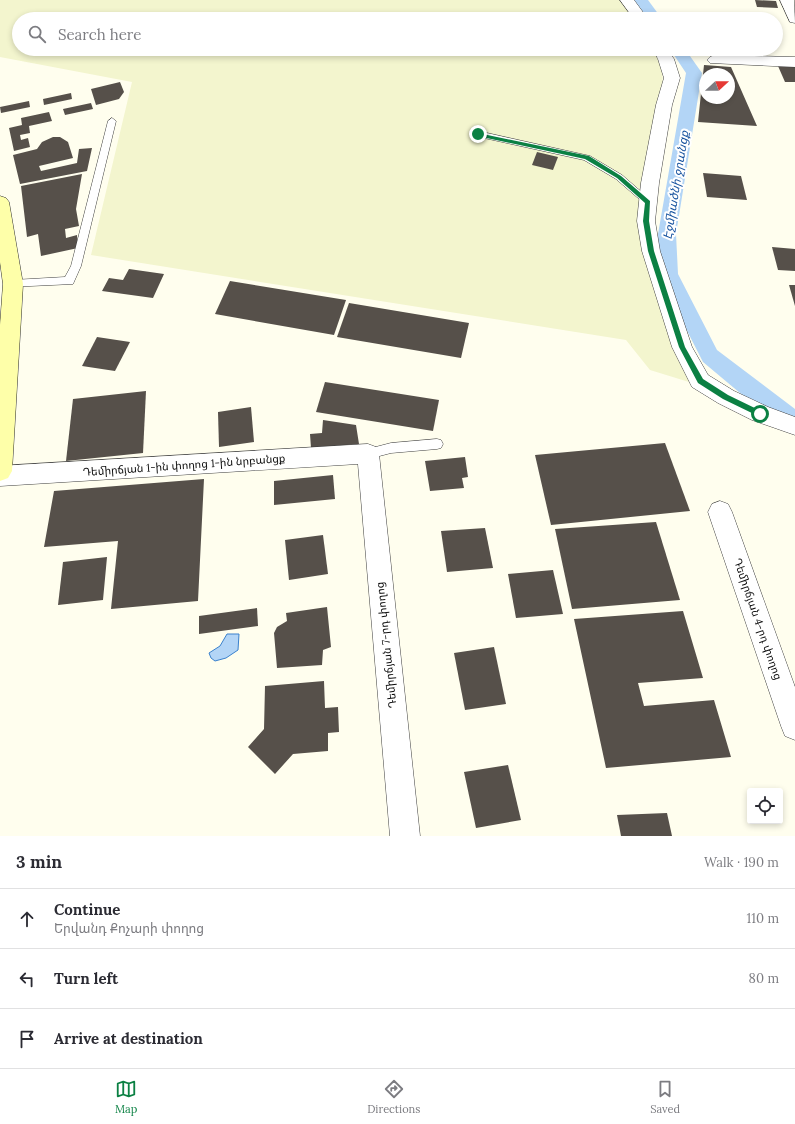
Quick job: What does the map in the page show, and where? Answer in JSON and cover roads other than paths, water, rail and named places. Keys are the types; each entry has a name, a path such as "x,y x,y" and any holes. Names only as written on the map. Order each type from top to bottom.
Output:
{"street":[{"path":"627,0 636,12"},
{"path":"787,0 795,18"},
{"path":"664,56 672,78 664,105 646,221 651,251 682,347 700,381 726,397 760,414 795,426"},
{"path":"715,60 795,62"},
{"path":"0,202 13,284 0,471"},
{"name":"Դեմիրճյան 1-ին փողոց 1-ին նրբանցք","path":"0,476 368,454"},
{"name":"Դեմիրճյան 7-րդ փողոց","path":"368,454 405,836"},
{"name":"Դեմիրճյան 4-րդ փողոց","path":"720,512 795,726"}],"lane":[{"path":"13,284 69,281 76,266 112,121"},
{"path":"478,134 587,158 619,177 648,202"},
{"path":"368,454 391,448 437,444"}],"water":[{"path":"227,634 239,634 238,650 226,658 215,661 211,658 209,653 220,646"}],"waterway":[{"name":"Էջմիածնի ջրանցք","path":"641,0 650,12"},
{"name":"Էջմիածնի ջրանցք","path":"682,56 694,73 667,234 668,274 710,356 748,387 788,416 795,419"}]}
